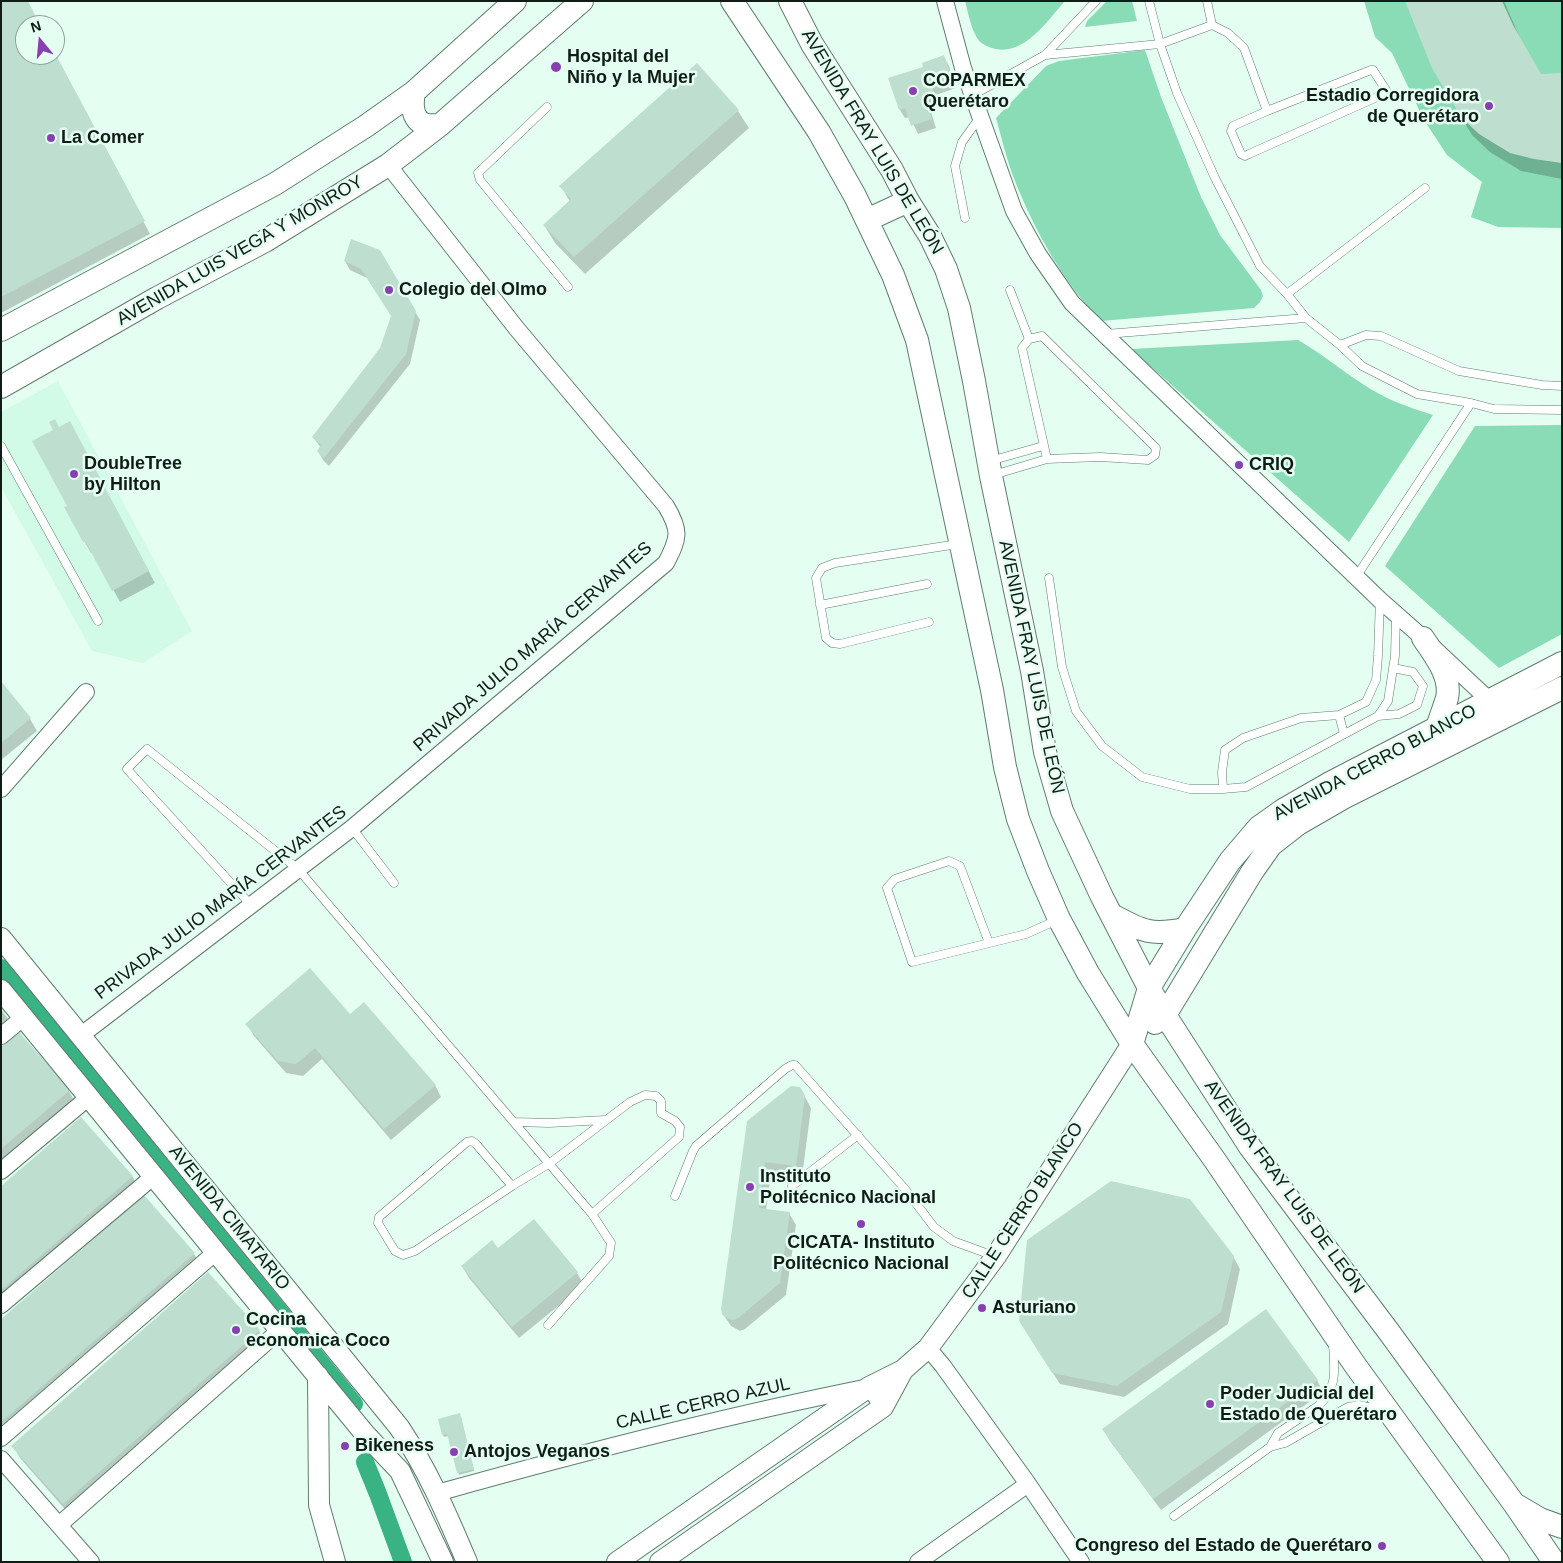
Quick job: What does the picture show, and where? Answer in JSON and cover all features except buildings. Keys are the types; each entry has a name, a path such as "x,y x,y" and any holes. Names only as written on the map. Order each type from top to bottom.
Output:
{"main road":[{"path":"1,330 275,184 366,126 414,92 515,1"},
{"name":"AVENIDA LUIS VEGA Y MONROY","path":"1,387 157,298 265,241 388,165 440,125 582,1"},
{"path":"732,1 819,132 855,196 893,275 917,340 1018,819 1059,919 1088,973 1132,1044 1389,1412 1498,1562"},
{"name":"AVENIDA FRAY LUIS DE LEÓN","path":"790,1 812,44 892,170 908,202 930,236 946,269 959,308 1032,671 1045,752 1053,782 1071,832 1149,988 1250,1147 1389,1332 1515,1505 1554,1562"},
{"path":"414,92 412,103 417,118 424,124 440,125"},
{"path":"866,220 908,202"},
{"path":"1423,638 1442,667 1447,683 1447,696 1436,728"},
{"name":"AVENIDA CERRO BLANCO","path":"1132,1044 1149,988 1230,861 1259,827 1283,810 1436,728 1562,664"},
{"name":"AVENIDA CERRO BLANCO","path":"1132,1044 1165,1015 1252,872 1271,845 1298,824 1343,798 1562,688"},
{"path":"1112,915 1136,928 1151,932 1165,933 1185,929"},
{"path":"1515,1505 1540,1519 1562,1527"}],"street":[{"path":"945,1 963,68 1014,211 1038,254 1072,303 1380,600 1490,701"},
{"name":"PRIVADA JULIO MARÍA CERVANTES","path":"80,1036 352,828 666,563 678,538 675,521 666,506 517,329 388,165"},
{"path":"1,789 86,692"},
{"name":"AVENIDA CIMATARIO","path":"1,938 399,1427 419,1457 467,1562"},
{"name":"AVENIDA CIMATARIO","path":"1,990 365,1434 400,1471 443,1562"},
{"path":"1,1036 24,1017"},
{"name":"CALLE CERRO BLANCO","path":"617,1562 869,1387 903,1370 928,1348 996,1256 1132,1044"},
{"path":"1,1171 89,1097"},
{"path":"1,1305 154,1176"},
{"path":"1,1438 216,1252"},
{"path":"59,1525 280,1330"},
{"path":"928,1348 1028,1484 1081,1562"},
{"name":"CALLE CERRO BLANCO","path":"660,1562 883,1407 903,1370"},
{"path":"318,1376 319,1505 335,1562"},
{"path":"869,1387 883,1407"},
{"name":"CALLE CERRO AZUL","path":"437,1493 577,1454 789,1403 869,1387"},
{"path":"400,1471 419,1457"},
{"path":"1,1459 91,1562"},
{"path":"918,1562 1028,1484"}],"lane":[{"path":"973,95 1045,55 1096,1"},
{"path":"1149,1 1160,44 1177,93 1229,205 1260,266 1306,318 1340,345 1362,366 1416,394 1471,402 1494,410 1562,410"},
{"path":"1207,1 1212,25"},
{"path":"1045,55 1160,44 1212,25 1228,33 1244,48 1267,111"},
{"path":"1371,70 1373,70 1386,90 1384,94 1245,156 1241,154 1231,131 1233,126 1267,111 1371,70"},
{"path":"547,107 483,166 478,173 480,180 568,287"},
{"path":"965,218 955,166 962,142 981,116"},
{"path":"1286,294 1425,188"},
{"path":"1010,290 1029,338"},
{"path":"1102,334 1306,318"},
{"path":"1340,345 1366,335 1381,336 1459,371 1542,385 1562,386"},
{"path":"990,469 1048,459 1100,457 1148,460 1155,455 1156,448 1042,336 1029,338 1022,348 1048,459"},
{"path":"1356,576 1471,402"},
{"path":"1,446 98,622"},
{"path":"990,469 1044,446"},
{"path":"929,622 840,644 832,644 826,638 816,578 822,568 836,562 960,544"},
{"path":"1049,578 1062,667 1076,711 1102,746 1142,777 1190,789 1246,787 1378,716 1399,714 1416,706 1423,686 1413,672 1393,668"},
{"path":"820,605 927,584"},
{"path":"1223,789 1222,772 1225,750 1232,744 1243,738 1301,718 1339,715 1366,702 1376,680 1380,600"},
{"path":"1378,716 1388,701 1393,668 1396,613"},
{"path":"1339,715 1344,734"},
{"path":"250,905 128,769 147,749 298,869 592,1214 611,1243 609,1256 548,1325"},
{"path":"352,828 394,883"},
{"path":"989,942 960,866 949,861 895,879 886,888 912,962 1026,934 1059,919"},
{"path":"675,1196 692,1151 696,1146 792,1065 799,1069 858,1135 905,1189 934,1227 953,1240 996,1256"},
{"path":"512,1186 476,1144 472,1141 467,1142 379,1217 378,1223 395,1251 403,1255 416,1252 512,1186 550,1164 630,1102 645,1095 656,1096 661,1101 661,1113 675,1121 680,1127 679,1137 592,1214"},
{"path":"515,1122 549,1123 606,1120"},
{"path":"792,1186 858,1135"},
{"path":"1270,1447 1278,1433 1318,1406 1332,1389 1334,1376 1332,1331"},
{"path":"1174,1516 1270,1447 1285,1443 1348,1407 1359,1405 1389,1412"}],"shaded area":[{"path":"58,381 192,631 143,663 92,651 1,487 1,412"}],"green space":[{"path":"965,1 1065,1 1033,36 1014,48 1003,50 989,47 976,37"},
{"path":"1107,1 1132,1 1137,21 1085,27 1087,21"},
{"name":"Estadio Corregidora de Querétaro","path":"1364,1 1562,1 1562,228 1498,227 1471,217 1482,182 1447,155 1424,120 1392,53 1375,37"},
{"path":"1145,50 1161,97 1201,197 1220,235 1261,290 1263,296 1254,308 1101,321 1062,273 1041,237 1023,200 1010,166 996,118 1046,66 1059,61"},
{"path":"1298,340 1370,389 1401,404 1433,415 1349,542 1131,349"},
{"path":"1562,425 1562,634 1499,668 1385,566 1475,426"}],"waterway":[{"path":"1,968 354,1404"},
{"path":"365,1462 403,1562"}],"place":[{"name":"Hospital del Niño y la Mujer","path":"556,67"},
{"name":"COPARMEX Querétaro","path":"913,91"},
{"name":"Estadio Corregidora de Querétaro","path":"1489,106"},
{"name":"La Comer","path":"51,138"},
{"name":"Colegio del Olmo","path":"389,290"},
{"name":"CRIQ","path":"1239,465"},
{"name":"DoubleTree by Hilton","path":"74,474"},
{"name":"Instituto Politécnico Nacional","path":"750,1187"},
{"name":"CICATA- Instituto Politécnico Nacional","path":"861,1224"},
{"name":"Asturiano","path":"982,1308"},
{"name":"Cocina economica Coco","path":"236,1330"},
{"name":"Poder Judicial del Estado de Querétaro","path":"1210,1404"},
{"name":"Bikeness","path":"345,1446"},
{"name":"Antojos Veganos","path":"454,1452"},
{"name":"Congreso del Estado de Querétaro","path":"1382,1546"}]}
